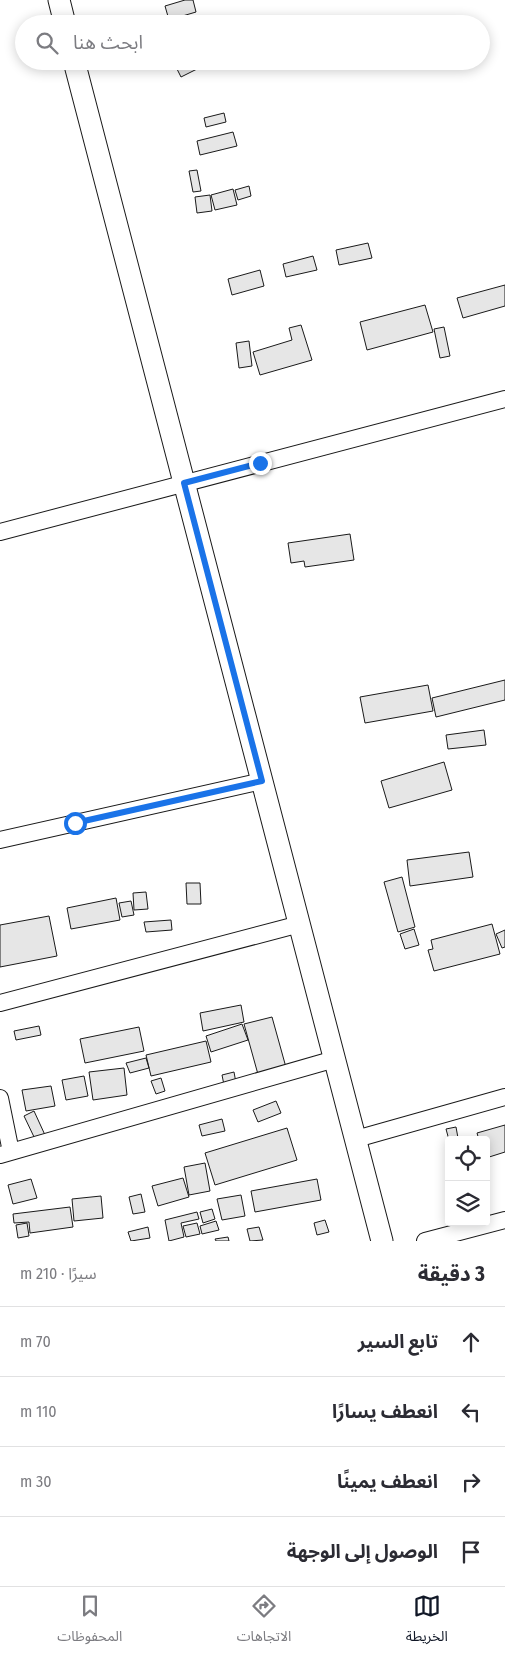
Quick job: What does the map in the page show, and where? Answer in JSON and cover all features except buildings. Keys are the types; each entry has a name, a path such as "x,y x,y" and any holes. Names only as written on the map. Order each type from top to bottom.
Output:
{"street":[{"path":"58,0 62,15"},
{"path":"76,70 382,1241"},
{"path":"0,532 505,399"},
{"path":"0,840 262,781"},
{"path":"0,1003 300,924"},
{"path":"0,1098 6,1153 335,1059"},
{"path":"356,1139 505,1097"},
{"path":"425,1241 505,1220"}],"route":[{"path":"75,823 262,781 184,483 260,463"}]}
